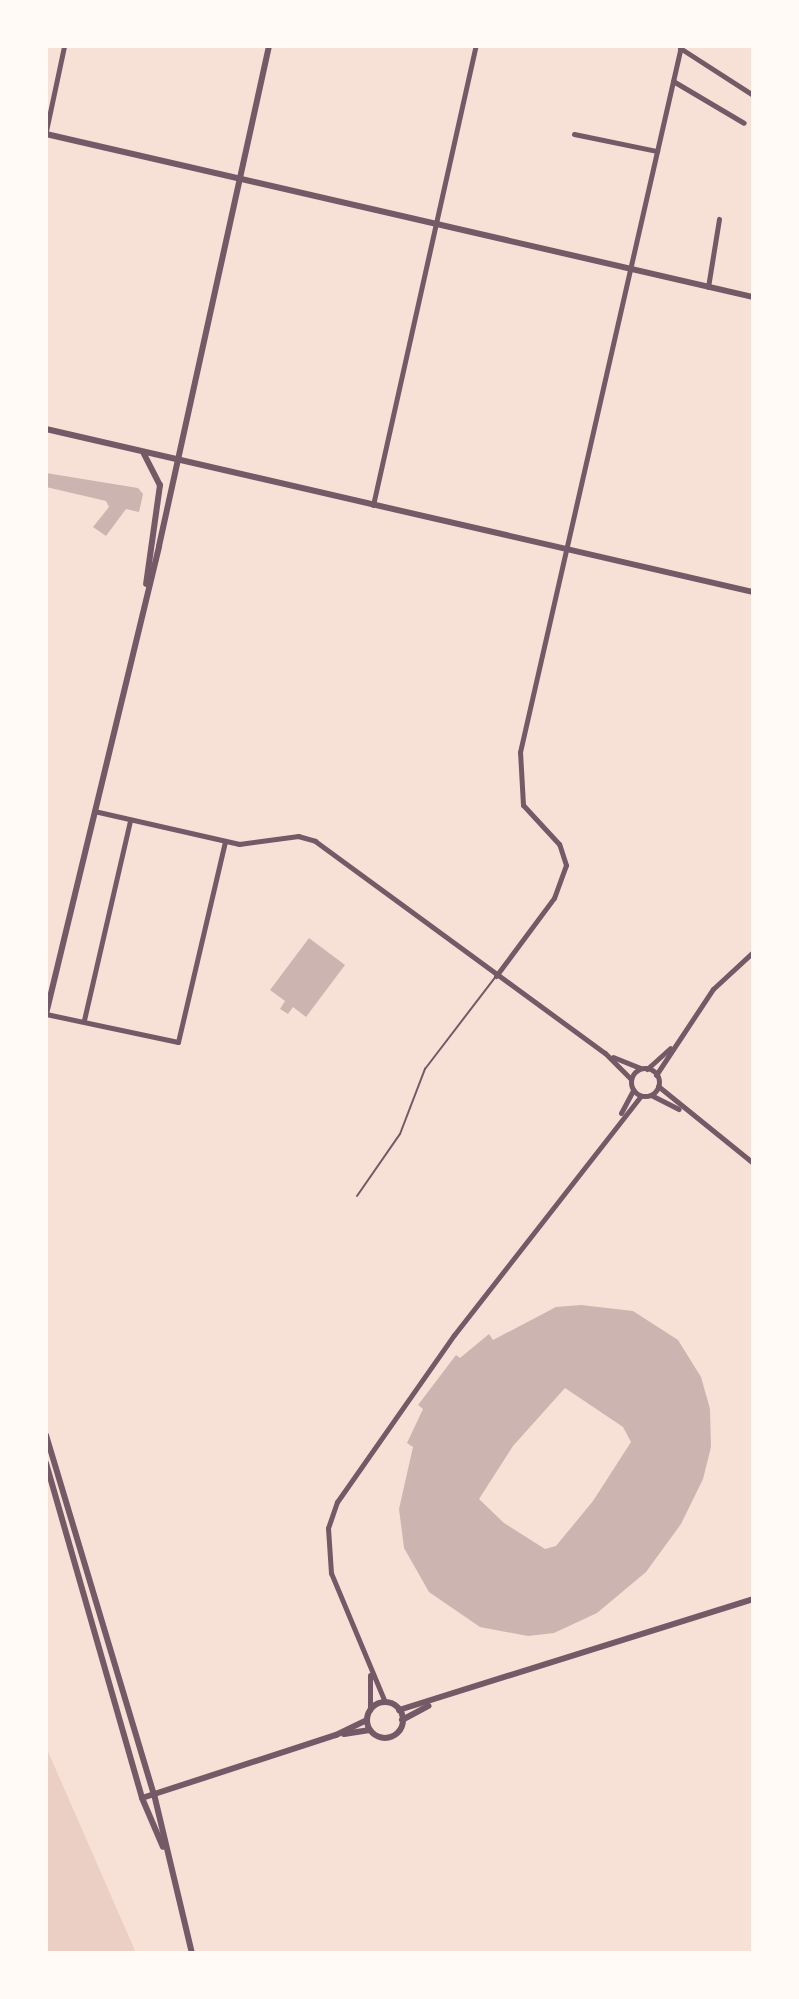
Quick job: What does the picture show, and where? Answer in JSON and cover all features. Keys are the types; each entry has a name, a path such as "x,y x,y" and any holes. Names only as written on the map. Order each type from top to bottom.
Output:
{"street":[{"path":"64,46 46,133 236,180 753,297"},
{"path":"225,841 178,1042 46,1014 177,461 236,180 269,46"},
{"path":"373,505 476,46"},
{"path":"496,976 554,898 566,865 559,844 526,813 519,770 680,47 753,95"},
{"path":"673,81 744,123"},
{"path":"574,134 657,151"},
{"path":"708,287 719,219"},
{"path":"46,429 753,592"},
{"path":"144,454 160,485 146,591"},
{"path":"93,811 248,845 298,836 315,841 605,1053 631,1079 633,1090 619,1118"},
{"path":"84,1020 130,821"},
{"path":"753,952 713,989 656,1075 658,1086 687,1113 753,1163"},
{"path":"631,1079 674,1045"},
{"path":"605,1053 656,1075"},
{"path":"651,1095 658,1086"},
{"path":"633,1090 641,1096"},
{"path":"687,1113 651,1095 641,1096 619,1118 454,1335 337,1502 328,1528 331,1573 370,1674 385,1702 399,1710 435,1702 753,1599"},
{"path":"46,1435 154,1794 163,1847 192,1953"},
{"path":"46,1463 142,1798 163,1847"},
{"path":"96,1636 105,1634"},
{"path":"370,1674 367,1720 370,1730"},
{"path":"370,1710 385,1702"},
{"path":"336,1735 370,1730 390,1737 402,1720 435,1702"},
{"path":"399,1710 402,1720"},
{"path":"142,1798 336,1735 367,1720"}],"lane":[{"path":"357,1196 400,1134 425,1069 496,976"}],"shaded area":[{"path":"46,1747 136,1953 46,1953"}],"building":[{"path":"46,473 138,488 143,494 139,512 126,509 106,536 93,527 109,507 106,501 46,487"},
{"path":"309,938 345,965 306,1017 293,1007 288,1014 280,1009 285,1001 270,990"},
{"path":"581,1305 633,1311 678,1340 701,1377 710,1409 711,1447 703,1479 681,1524 646,1572 597,1613 554,1633 528,1636 480,1627 429,1592 404,1548 399,1509 413,1447 407,1443 423,1409 418,1405 456,1355 460,1358 489,1334 493,1340 556,1307","holes":["565,1388 623,1427 631,1442 593,1501 556,1546 545,1549 504,1523 479,1499 513,1446"]}]}
